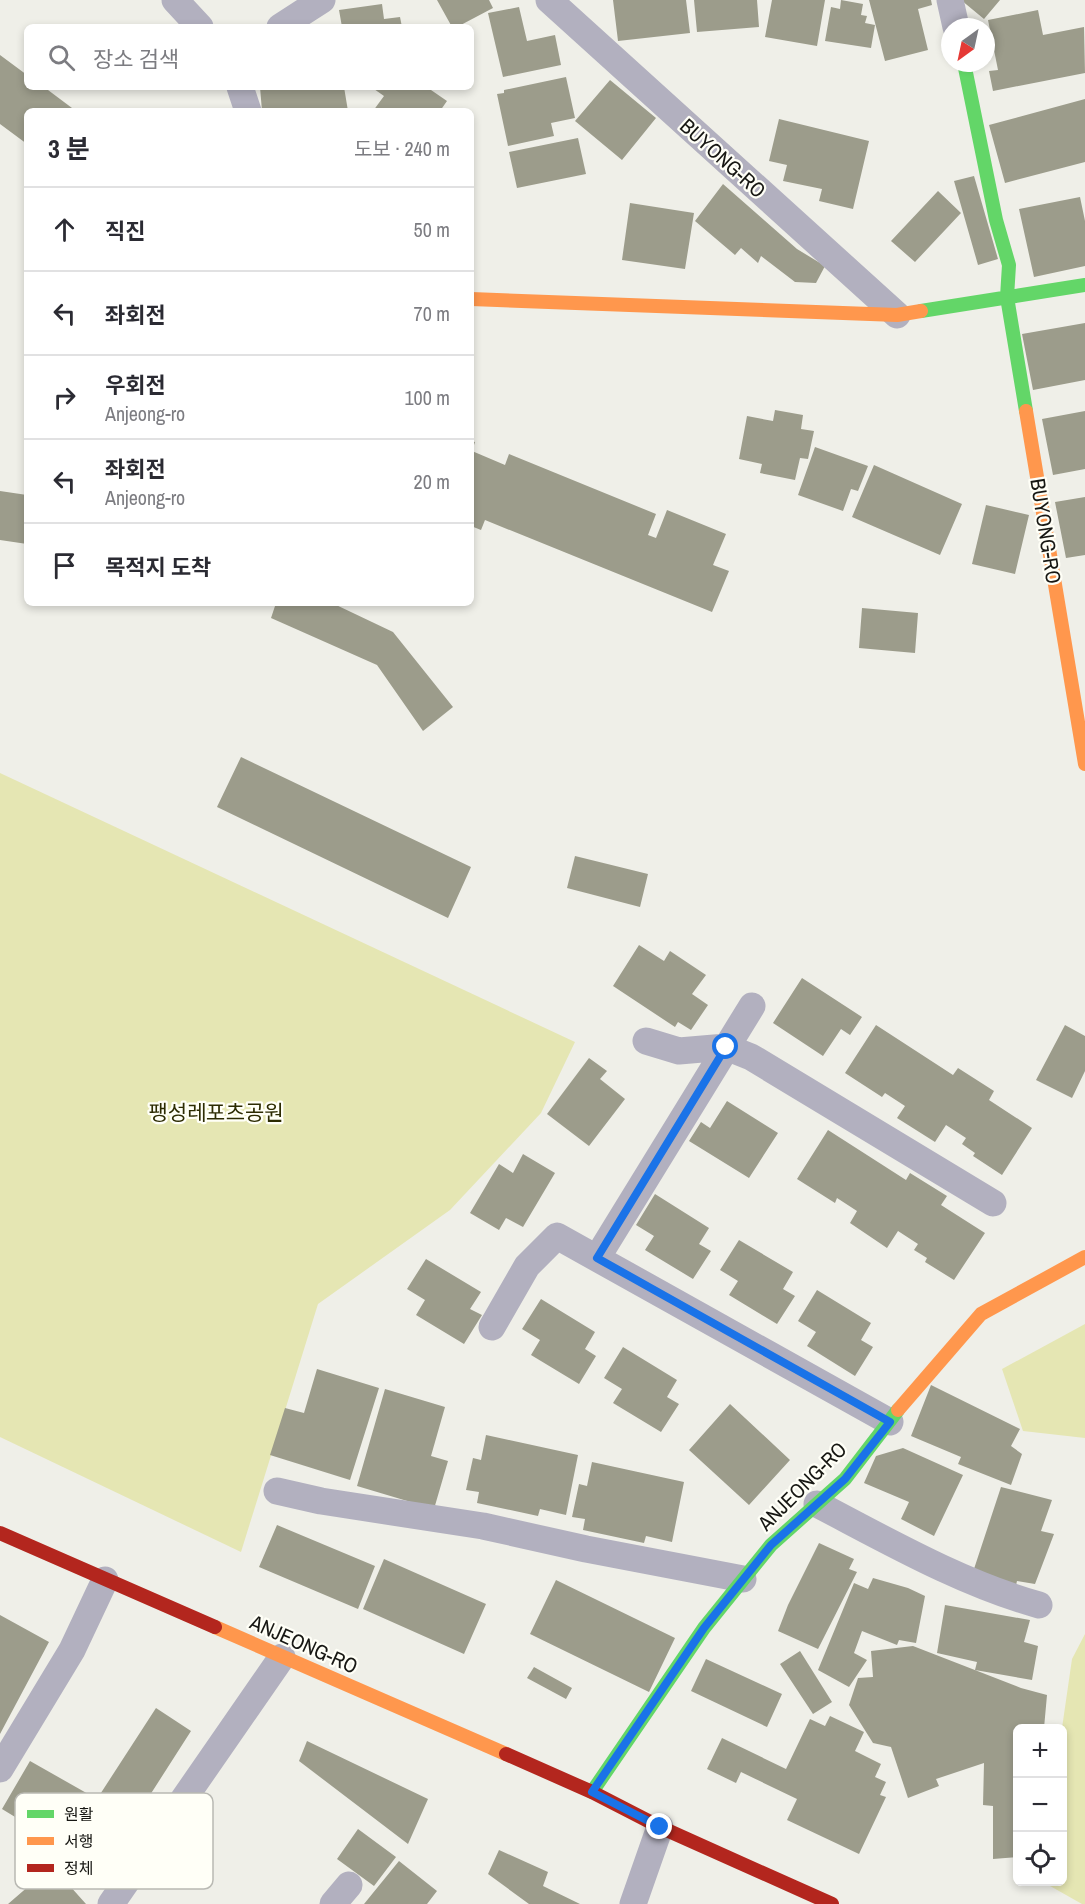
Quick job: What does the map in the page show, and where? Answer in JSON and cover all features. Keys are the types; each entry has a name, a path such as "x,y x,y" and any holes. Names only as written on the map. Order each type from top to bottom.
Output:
{"street":[{"path":"175,0 197,24"},
{"path":"285,24 322,0"},
{"name":"BUYONG-RO","path":"549,0 897,315"},
{"path":"950,0 954,18"},
{"name":"BUYONG-RO","path":"966,72 996,220 1009,265 1007,297 1085,764"},
{"path":"241,90 247,108"},
{"path":"474,299 897,315 1085,285"},
{"path":"597,1258 752,1006"},
{"path":"646,1041 679,1052 726,1047 751,1057 993,1203"},
{"path":"492,1327 527,1266 557,1236 890,1422"},
{"name":"ANJEONG-RO","path":"592,1792 704,1628 743,1579 771,1545 845,1479 981,1314 1085,1257"},
{"path":"277,1491 483,1526 586,1549 743,1579"},
{"path":"817,1504 1004,1595 1039,1605"},
{"name":"ANJEONG-RO","path":"0,1533 592,1792 660,1827 832,1904"},
{"path":"0,1769 72,1650 105,1580"},
{"path":"188,1793 282,1657"},
{"path":"633,1904 660,1827"},
{"path":"111,1904 121,1889"}],"green space":[{"name":"팽성레포츠공원","path":"0,773 575,1042 541,1113 450,1210 318,1304 241,1552 0,1437"},
{"path":"1085,1324 1085,1438 1023,1431 1002,1369"},
{"path":"1085,1634 1085,1904 1050,1886 1067,1886 1067,1724 1063,1724 1072,1659"}],"building":[{"path":"437,0 489,0 493,8 463,24 450,24"},
{"path":"613,0 686,0 690,33 618,41"},
{"path":"694,0 757,0 759,27 697,32"},
{"path":"772,0 825,0 817,46 765,37"},
{"path":"841,0 863,4 861,15 867,16 865,23 875,25 871,48 825,41 831,7 840,9"},
{"path":"869,0 931,0 932,5 918,9 928,50 885,61"},
{"path":"961,0 1000,0 983,18"},
{"path":"382,4 384,19 400,17 401,24 341,24 339,10"},
{"path":"519,7 527,41 555,35 561,65 503,77 488,13"},
{"path":"1038,10 1043,35 1084,27 1085,73 993,91 989,72 998,70 995,55 995,19"},
{"path":"0,55 24,73 24,90 48,90 72,108 24,108 24,142 0,124"},
{"path":"566,77 575,118 551,123 554,136 508,146 497,94 504,93 504,90"},
{"path":"610,80 656,118 622,160 575,121"},
{"path":"260,90 344,90 348,108 262,108"},
{"path":"375,90 431,90 447,101 442,108 375,108 384,96"},
{"path":"1085,99 1085,162 1005,183 989,125"},
{"path":"779,119 869,141 853,209 819,201 822,189 783,181 787,165 769,161"},
{"path":"578,138 586,174 517,188 509,152"},
{"path":"974,176 998,259 978,265 954,181"},
{"path":"723,184 797,249 825,266 816,283 795,282 761,256 758,263 741,248 735,255 695,221"},
{"path":"938,191 961,213 915,262 891,241"},
{"path":"1080,197 1085,221 1085,266 1034,277 1019,209"},
{"path":"630,203 694,213 685,269 622,260"},
{"path":"1085,323 1085,380 1033,390 1022,334"},
{"path":"775,410 803,415 801,429 814,431 808,459 800,458 795,480 760,473 762,464 739,459 747,416 773,421"},
{"path":"1085,411 1085,469 1053,475 1042,419"},
{"path":"815,447 868,466 858,491 851,489 843,511 798,495"},
{"path":"474,452 505,465 509,454 656,514 648,535 656,538 667,510 726,534 713,565 729,571 712,612 485,520 481,530 474,527"},
{"path":"874,465 962,504 940,555 852,517"},
{"path":"0,491 24,495 24,544 0,540"},
{"path":"1085,497 1085,555 1066,558 1055,502"},
{"path":"986,505 1029,515 1015,574 972,564"},
{"path":"275,606 338,606 393,632 453,707 423,731 377,665 271,618"},
{"path":"862,608 918,613 915,653 859,648"},
{"path":"241,757 471,867 448,918 217,807"},
{"path":"575,856 648,874 640,907 567,888"},
{"path":"639,945 664,961 670,951 706,975 692,994 708,1005 691,1030 678,1022 675,1027 613,986"},
{"path":"802,978 862,1017 850,1035 841,1029 823,1056 773,1023"},
{"path":"876,1025 953,1075 958,1068 994,1091 989,1100 1032,1128 1002,1175 973,1156 975,1153 962,1144 966,1138 946,1125 935,1142 897,1118 905,1106 885,1093 882,1097 845,1073"},
{"path":"1065,1025 1085,1036 1085,1071 1072,1098 1036,1080"},
{"path":"589,1058 607,1071 600,1079 625,1099 589,1146 547,1114"},
{"path":"727,1101 778,1133 749,1178 689,1141 701,1122 710,1128"},
{"path":"828,1130 906,1180 910,1173 947,1196 941,1205 985,1233 954,1280 925,1262 927,1258 914,1250 918,1244 898,1231 887,1248 850,1223 857,1211 837,1198 835,1203 797,1179"},
{"path":"523,1154 555,1173 523,1227 506,1218 499,1230 470,1213 499,1164 513,1173"},
{"path":"655,1194 709,1228 699,1244 711,1251 693,1279 645,1250 654,1236 636,1225"},
{"path":"739,1240 793,1272 783,1289 795,1296 777,1324 729,1295 738,1281 720,1270"},
{"path":"426,1259 481,1292 470,1309 482,1315 464,1344 416,1315 425,1300 407,1289"},
{"path":"817,1290 871,1323 861,1340 873,1347 855,1376 807,1346 816,1332 798,1321"},
{"path":"541,1299 595,1332 585,1349 596,1356 579,1384 531,1355 540,1340 522,1329"},
{"path":"623,1347 677,1380 667,1397 679,1404 661,1432 613,1403 622,1389 604,1378"},
{"path":"317,1369 379,1388 350,1480 270,1455 285,1408 304,1413"},
{"path":"931,1385 1020,1429 1011,1446 1022,1454 1011,1485 958,1464 961,1457 911,1436"},
{"path":"385,1389 445,1407 431,1456 448,1461 434,1509 357,1486"},
{"path":"730,1404 790,1460 749,1505 689,1450"},
{"path":"486,1435 578,1455 566,1515 540,1509 538,1516 477,1503 479,1492 466,1490 473,1458 481,1460"},
{"path":"903,1448 963,1475 934,1536 901,1519 909,1502 864,1483 876,1456"},
{"path":"592,1462 684,1482 672,1542 646,1536 644,1543 583,1530 585,1519 572,1517 579,1484 587,1486"},
{"path":"1001,1487 1052,1500 1041,1531 1054,1534 1035,1584 1017,1581 1015,1589 972,1575"},
{"path":"277,1525 375,1566 358,1609 259,1567"},
{"path":"819,1543 854,1559 849,1569 857,1572 818,1649 778,1631 788,1605"},
{"path":"384,1559 486,1604 464,1654 363,1609"},
{"path":"873,1578 908,1588 925,1596 916,1643 899,1640 897,1645 862,1631 854,1653 867,1660 849,1687 818,1670 854,1583 868,1589"},
{"path":"556,1580 675,1638 649,1692 530,1634"},
{"path":"945,1605 1030,1620 1024,1642 1038,1646 1032,1680 975,1670 977,1662 937,1653"},
{"path":"0,1615 49,1642 0,1734"},
{"path":"913,1646 1021,1688 1047,1695 1044,1724 1013,1724 1013,1857 993,1859 993,1806 983,1805 984,1763 936,1779 939,1786 908,1798 891,1747 873,1743 849,1705 858,1678 873,1677 871,1651"},
{"path":"800,1651 832,1702 813,1714 780,1664"},
{"path":"706,1659 782,1694 767,1727 691,1691"},
{"path":"534,1667 572,1688 566,1699 527,1678"},
{"path":"156,1708 191,1731 151,1793 101,1793"},
{"path":"830,1716 864,1732 855,1751 881,1764 875,1777 886,1782 880,1795 886,1797 859,1854 787,1820 797,1799 741,1772 736,1783 707,1769 722,1738 786,1769 810,1719 825,1726"},
{"path":"307,1741 428,1799 408,1844 299,1761"},
{"path":"30,1761 86,1793 15,1793 15,1817 2,1809"},
{"path":"358,1829 396,1857 374,1886 337,1859"},
{"path":"499,1850 548,1872 543,1886 580,1904 529,1904 488,1874"},
{"path":"399,1861 437,1891 427,1904 364,1904"},
{"path":"25,1889 73,1889 86,1904 8,1904"}],"traffic: fast":[{"path":"966,72 996,220 1009,265 1007,297 1026,411"},
{"path":"921,311 1085,285"},
{"path":"592,1792 704,1628 771,1545 845,1479 898,1410"}],"traffic: slow":[{"path":"474,299 897,315 921,311"},
{"path":"1026,411 1085,764"},
{"path":"898,1410 981,1314 1085,1257"},
{"path":"215,1627 506,1754"}],"traffic: jam":[{"path":"0,1533 215,1627"},
{"path":"506,1754 592,1792 660,1827 832,1904"}],"route":[{"path":"660,1827 592,1792 704,1628 771,1545 845,1479 890,1422 597,1258 726,1047"}]}
